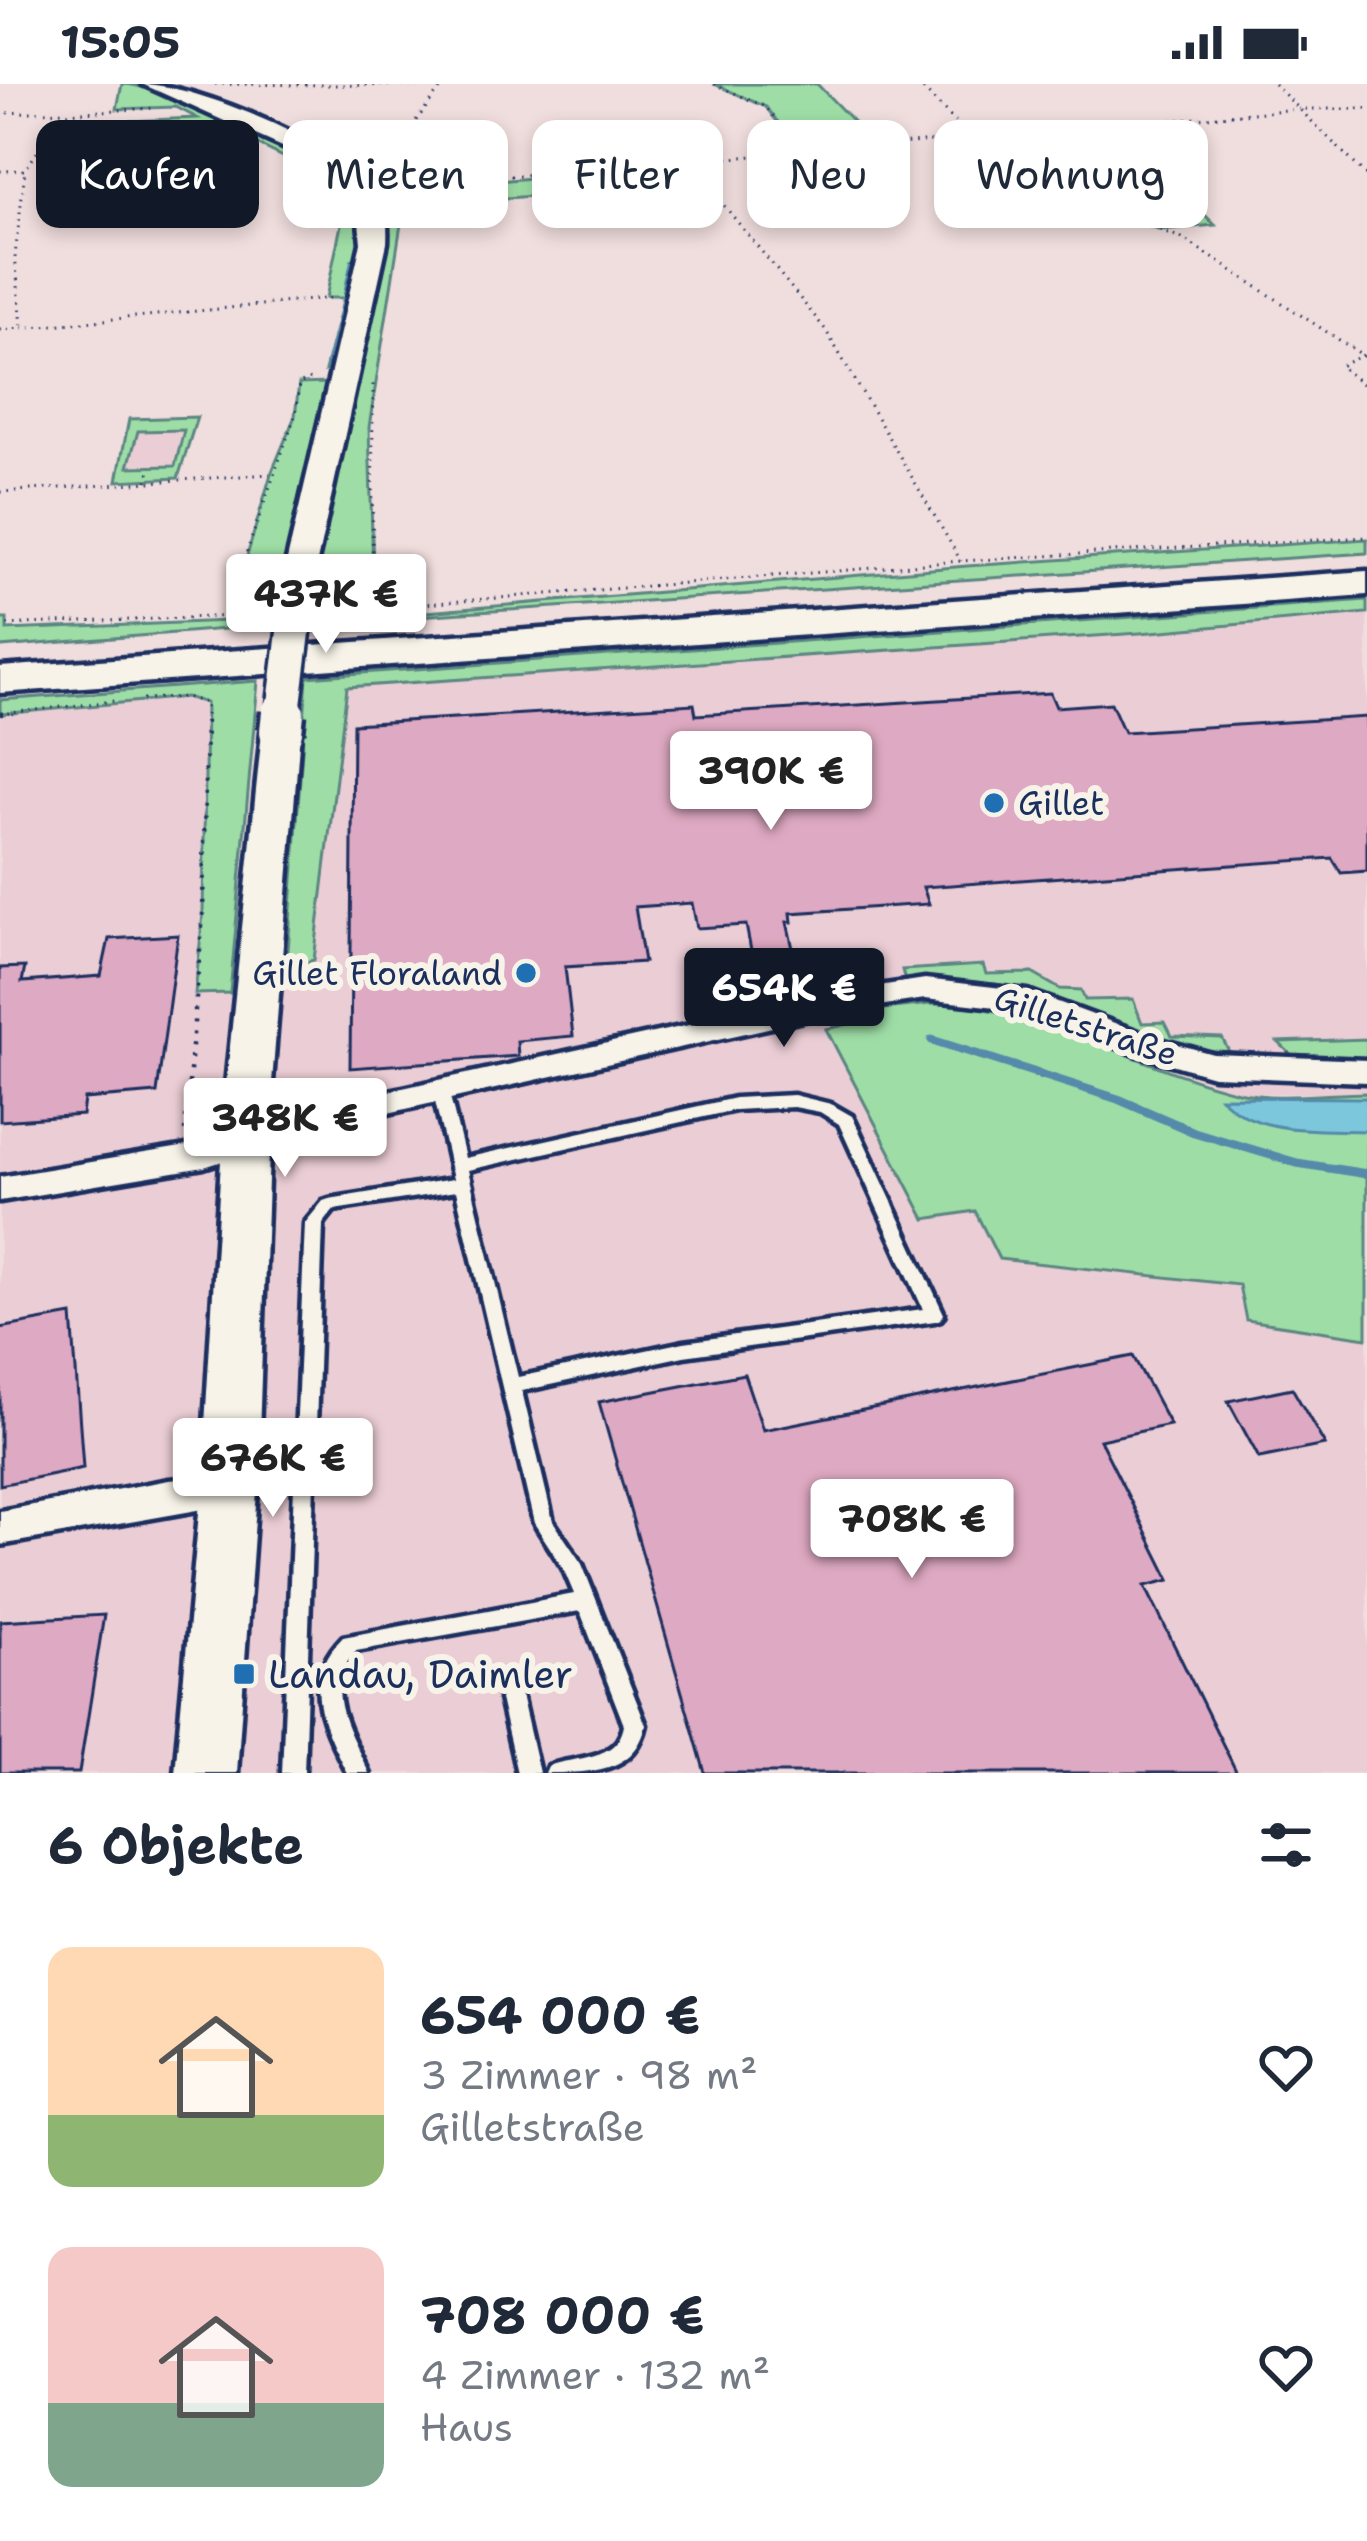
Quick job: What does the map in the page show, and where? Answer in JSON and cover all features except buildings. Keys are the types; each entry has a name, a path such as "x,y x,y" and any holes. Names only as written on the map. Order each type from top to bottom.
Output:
{"highway":[{"path":"0,662 1367,566"},
{"path":"0,680 1367,583"}],"main road":[{"path":"155,96 283,144"},
{"path":"206,1773 229,1491 247,1117 280,731 301,573 375,228"}],"street":[{"name":"Gilletstraße","path":"0,1189 183,1158 247,1117 339,1113 839,1002 926,989 1028,1000 1194,1061 1277,1070 1367,1071"},
{"path":"0,1528 169,1496 229,1491"}],"lane":[{"path":"441,1093 544,1522 572,1564 635,1725 634,1739 619,1759 556,1773"},
{"path":"293,1773 314,1222 329,1204 735,1104 794,1101 825,1108 846,1120 935,1314 684,1349 512,1386"},
{"path":"358,1773 328,1707 329,1667 350,1643 586,1601"},
{"path":"511,1699 528,1773"}],"path":[{"path":"217,84 444,85"},
{"path":"714,84 766,107 776,120"},
{"path":"918,84 953,120"},
{"path":"1274,84 1367,176"},
{"path":"416,120 444,85"},
{"path":"0,113 70,111 155,96"},
{"path":"1181,120 1298,110 1367,110"},
{"path":"22,328 15,256 25,170 70,111"},
{"path":"0,171 25,170"},
{"path":"723,204 825,329 961,561"},
{"path":"1154,228 1182,238 1365,357"},
{"path":"0,257 15,256"},
{"path":"0,329 362,295"},
{"path":"1365,357 1340,366 1367,388"},
{"path":"224,616 295,416 298,384 315,377 344,375"},
{"path":"368,428 377,574 372,610"},
{"path":"147,482 151,467"},
{"path":"0,492 271,474"},
{"path":"309,613 961,561 1367,537"},
{"path":"0,625 266,614"},
{"path":"0,714 124,700 186,697 206,703 203,914 183,1158"}],"shaded area":[{"path":"184,430 175,466 128,468 138,431"},
{"path":"1367,613 1367,1093 1241,1093 1032,1017 854,1013 859,1022 827,1029 975,1211 999,1259 1240,1285 1246,1320 1367,1338 1367,1773 0,1773 0,714 124,700 186,697 206,703 203,914 196,993 314,960 347,687"}],"green space":[{"path":"122,84 172,96 229,120 150,120 197,118 176,107 117,109"},
{"path":"714,84 817,84 852,120 776,120 766,107"},
{"path":"259,134 283,146 283,157 259,145"},
{"path":"532,178 532,196 508,198 508,180"},
{"path":"340,228 365,228 335,370 325,371 344,298 326,298"},
{"path":"370,228 400,228 369,427 373,572 367,617 967,566 1367,539 1367,553 314,623 317,572"},
{"path":"328,383 274,625 0,647 0,619 7,619 7,630 228,621 271,474 295,416 299,384"},
{"path":"197,417 178,478 117,481 129,419","holes":["184,430 175,466 128,467 138,431"]},
{"path":"1367,600 1367,613 1140,633 347,687 314,960 287,966 307,677"},
{"path":"258,681 230,993 195,994 203,914 206,703 186,697 0,714 0,700"},
{"path":"983,965 986,974 1032,973 1060,989 1081,990 1085,1000 1133,999 1142,1023 1165,1022 1172,1036 1222,1038 1232,1057 1179,1045 1027,990 982,982 905,981 902,970"},
{"path":"866,974 867,987 702,1021 698,1007 780,995 778,981"},
{"path":"931,1004 972,1007 1049,1025 1238,1092 1285,1096 1367,1093 1367,1338 1246,1320 1239,1285 999,1259 975,1211 925,1219 826,1029 858,1022 853,1012"},
{"path":"1367,1039 1367,1059 1296,1059 1278,1042"}],"water":[{"path":"1220,1097 1367,1098 1367,1131 1269,1124 1234,1110"}],"waterway":[{"path":"346,293 353,261"},
{"path":"330,360 345,300"},
{"path":"329,365 331,357"},
{"path":"932,1040 1118,1099 1194,1132 1297,1163 1367,1174"}],"place":[{"name":"Gillet","path":"994,803"},
{"name":"Gillet Floraland","path":"526,973"},
{"name":"Landau, Daimler","path":"244,1674"}]}
